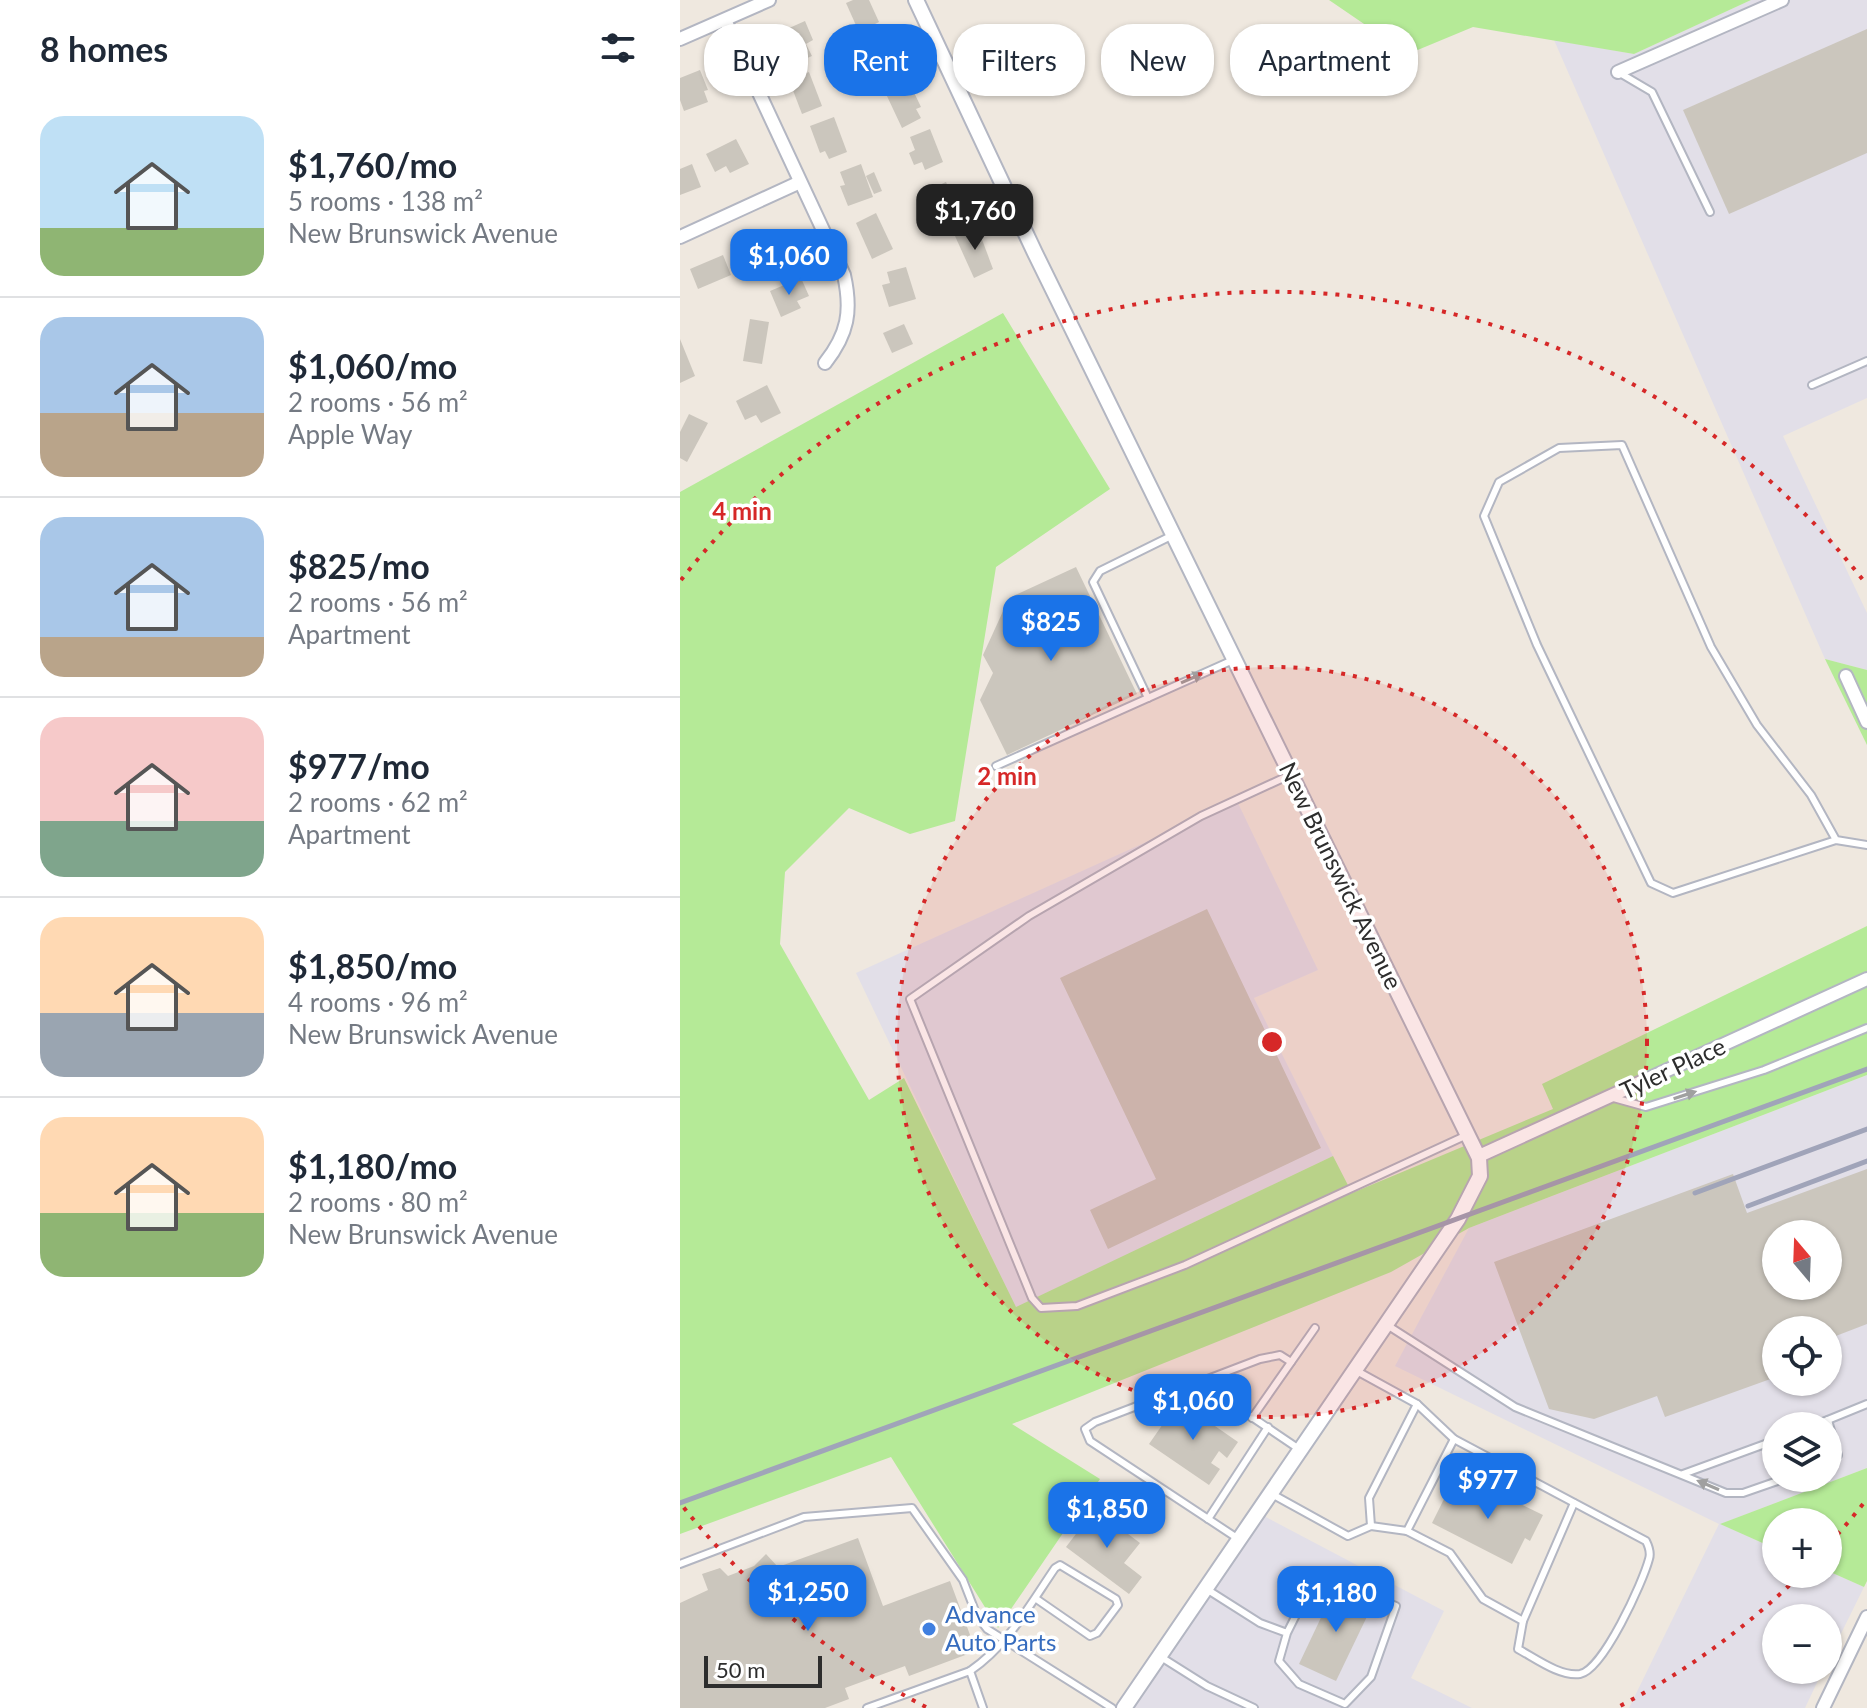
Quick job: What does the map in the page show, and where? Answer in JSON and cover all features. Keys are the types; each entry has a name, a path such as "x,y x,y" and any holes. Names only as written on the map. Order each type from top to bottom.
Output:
{"street":[{"path":"680,39 769,0"},
{"name":"New Brunswick Avenue","path":"916,0 1035,253 1176,534 1290,775 1479,1156"},
{"path":"1618,72 1782,0"},
{"path":"725,20 798,183 844,275 849,300 848,325 825,363"},
{"path":"680,237 798,183"},
{"path":"1846,676 1867,722"},
{"name":"Tyler Place","path":"1479,1156 1867,979"},
{"path":"1124,1708 1208,1590 1238,1539 1458,1219 1480,1176 1479,1156"},
{"path":"1823,1708 1867,1617"}],"lane":[{"path":"1618,72 1652,92 1710,212"},
{"path":"1812,385 1867,361"},
{"path":"1836,840 1811,795 1757,725 1711,647 1680,583 1622,445 1559,448 1499,482 1484,516 1543,658 1651,883 1673,893 1836,840 1867,845"},
{"path":"1148,698 1093,582 1100,571 1176,534"},
{"path":"996,766 1236,658"},
{"path":"1290,775 1201,816 1029,916 910,999 1032,1298 1041,1308 1077,1306 1091,1301 1185,1265 1468,1134"},
{"path":"1610,1097 1646,1107 1764,1070 1867,1028"},
{"path":"1387,1325 1515,1407 1734,1494 1762,1485"},
{"path":"1252,1418 1315,1328"},
{"path":"1238,1539 1090,1441 1085,1433 1088,1425 1095,1422 1270,1357 1280,1355 1291,1362"},
{"path":"1353,1370 1417,1404 1454,1439 1646,1541 1649,1558 1607,1649 1597,1664 1583,1674 1567,1674 1518,1649 1523,1621 1574,1503"},
{"path":"1200,1382 1299,1449"},
{"path":"1371,1526 1369,1498 1417,1404"},
{"path":"1842,1414 1867,1404"},
{"path":"1208,1519 1268,1427"},
{"path":"1407,1531 1454,1439"},
{"path":"1683,1474 1762,1445"},
{"path":"1270,1493 1348,1536 1371,1526 1407,1531 1450,1553 1483,1599 1523,1621"},
{"path":"680,1564 804,1517 912,1508 963,1580 977,1616 987,1629 1112,1708"},
{"path":"867,1708 970,1671 1005,1642 1035,1598 1060,1565 1116,1599 1118,1605 1097,1633 1090,1636 1035,1598"},
{"path":"1335,1580 1396,1606 1371,1677 1345,1704 1299,1684 1279,1661 1287,1633 1312,1583 1335,1580"},
{"path":"1208,1590 1260,1623 1287,1633"},
{"path":"1161,1657 1254,1708"},
{"path":"970,1671 983,1708"}],"shaded area":[{"path":"1751,0 1867,0 1867,398 1783,436 1867,613 1867,670 1825,659 1554,40 1634,54"},
{"path":"1237,801 1318,970 1254,998 1333,1156 1016,1308 856,973"},
{"path":"1867,1075 1867,1468 1842,1478 1842,1412 1762,1412 1762,1492 1804,1492 1721,1524 1762,1543 1762,1588 1842,1588 1842,1577 1864,1587 1842,1632 1842,1604 1762,1604 1762,1684 1816,1684 1805,1708 1629,1708 1719,1524 1395,1366 1469,1228"},
{"path":"1260,1514 1444,1611 1411,1678 1472,1708 1130,1708"}],"green space":[{"path":"1329,0 1751,0 1634,54 1473,27 1418,50 1418,24 1364,24"},
{"path":"1003,313 1110,489 996,567 955,821 910,834 849,808 785,872 780,944 869,1100 904,1078 1016,1307 1333,1156 1352,1193 1553,1109 1542,1084 1867,926 1867,1075 1469,1228 1391,1272 1012,1424 1100,1479 998,1628 891,1457 680,1534 680,492"},
{"path":"1825,659 1867,670 1867,745"},
{"path":"1867,1468 1867,1581 1864,1587 1842,1577 1842,1508 1762,1508 1804,1492 1842,1492 1842,1478"},
{"path":"1762,1508 1762,1543 1720,1524"}],"building":[{"path":"869,0 879,22 855,24 846,3"},
{"path":"1867,29 1867,153 1729,214 1683,110"},
{"path":"700,70 704,80 704,96 708,102 684,111 680,100 680,78"},
{"path":"808,72 822,106 802,114 795,96 808,96"},
{"path":"887,96 916,96 921,107 916,109 921,118 902,128"},
{"path":"834,117 847,152 829,159 825,151 820,153 810,126"},
{"path":"930,129 943,162 925,170 922,162 914,165 909,153 915,150 910,137"},
{"path":"736,139 749,164 730,173 726,166 715,172 706,154"},
{"path":"692,164 701,187 680,195 680,169"},
{"path":"861,164 873,197 848,206 840,186 845,185 840,172"},
{"path":"874,172 882,191 874,194 866,176"},
{"path":"946,182 951,193 958,190 967,210 942,221 938,214 930,218 923,202 930,199 926,191"},
{"path":"876,213 893,249 872,259 856,223"},
{"path":"977,226 993,269 974,278 955,236"},
{"path":"780,230 789,251 768,259 759,239"},
{"path":"723,255 731,275 698,289 690,269"},
{"path":"906,267 916,299 889,307 882,285 890,283 887,272"},
{"path":"801,278 809,296 797,301 801,308 781,317 770,291"},
{"path":"750,319 769,322 762,364 743,361"},
{"path":"904,324 913,344 892,353 883,333"},
{"path":"680,339 695,376 680,383"},
{"path":"767,385 781,413 761,423 756,415 745,420 736,401"},
{"path":"689,414 708,423 687,462 680,458 680,432"},
{"path":"1076,567 1137,694 1007,755 980,700 993,673 983,655 1009,598"},
{"path":"1207,909 1321,1148 1108,1249 1090,1210 1156,1179 1060,978"},
{"path":"1867,1169 1867,1324 1842,1334 1842,1316 1762,1316 1762,1382 1665,1417 1657,1396 1594,1419 1549,1409 1494,1262 1733,1174 1747,1213"},
{"path":"1179,1401 1238,1442 1227,1458 1219,1451 1211,1463 1220,1469 1209,1485 1149,1444"},
{"path":"1470,1484 1482,1490 1484,1486 1543,1515 1530,1541 1525,1538 1512,1564 1432,1523 1448,1491 1462,1498"},
{"path":"1095,1509 1140,1543 1124,1563 1142,1577 1129,1594 1066,1547"},
{"path":"858,1538 883,1606 950,1581 976,1651 909,1676 905,1666 845,1688 849,1699 825,1708 680,1708 680,1603 708,1590 702,1574 720,1568 728,1576 754,1566 766,1554 778,1567"},
{"path":"1336,1586 1373,1604 1336,1681 1299,1664"}],"railway":[{"path":"680,1503 1867,1069"},
{"path":"1695,1193 1867,1129"},
{"path":"1748,1206 1867,1161"}],"place":[{"name":"Advance Auto Parts","path":"929,1629"}]}
